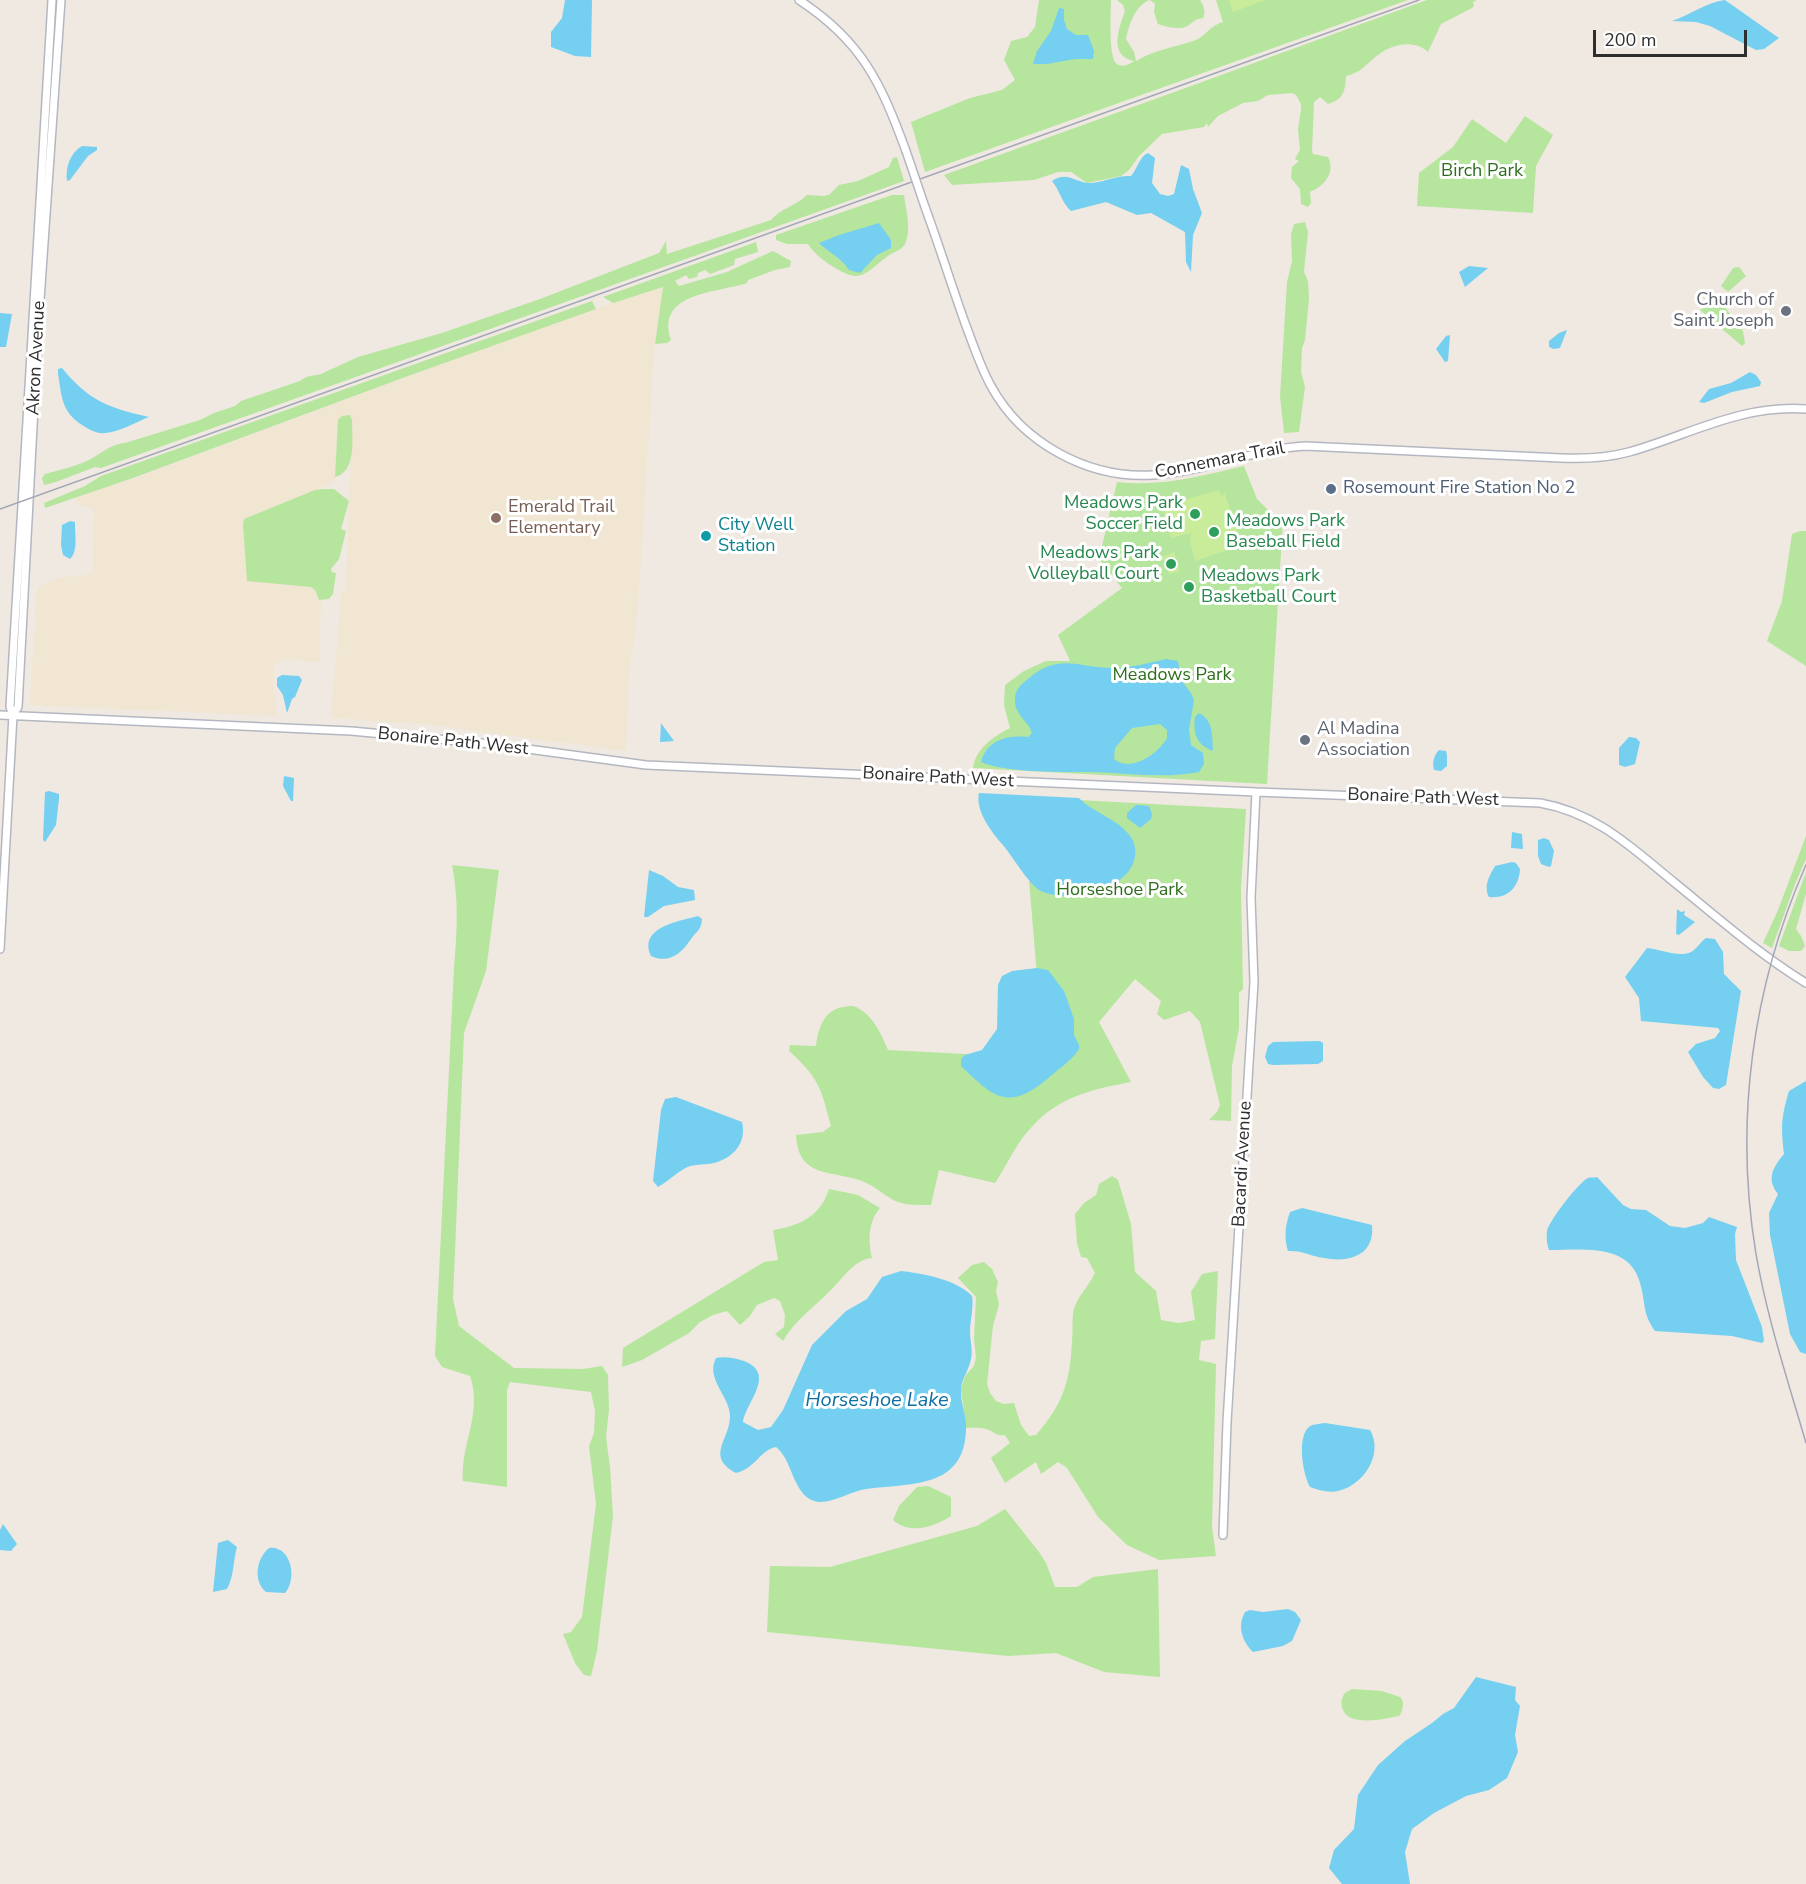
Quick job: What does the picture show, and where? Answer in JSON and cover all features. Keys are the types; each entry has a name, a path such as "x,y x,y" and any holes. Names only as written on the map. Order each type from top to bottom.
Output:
{"street":[{"name":"Akron Avenue","path":"0,949 13,715 10,707 52,0"},
{"name":"Akron Avenue","path":"13,715 18,707 39,314 61,0"},
{"name":"Connemara Trail","path":"799,0 838,30 867,64 889,104 980,363 1000,400 1022,426 1041,442 1065,456 1100,470 1126,474 1161,474 1272,450 1305,446 1596,458 1640,449 1742,413 1779,408 1806,409"},
{"name":"Bonaire Path West","path":"0,715 351,731 491,744 646,765 1540,803 1573,811 1595,821 1755,948 1806,983"},
{"name":"Bacardi Avenue","path":"1223,1535 1227,1422 1254,982 1251,898 1256,792"}],"shaded area":[{"name":"Emerald Trail Elementary","path":"663,287 654,349 638,607 628,684 626,751 424,724 331,718 341,595 346,587 352,420 349,415 338,420 333,483 244,519 321,588 320,663 283,659 276,664 273,668 273,680 277,716 30,705 34,633 37,624 36,594 39,587 62,577 87,575 93,572 94,513 91,507 81,506 76,501 76,496 133,479 408,376 640,293"}],"green space":[{"path":"1039,0 1111,0 1112,54 1117,64 1121,66 1134,61 1126,58 1118,47 1118,33 1125,11 1123,5 1117,0 1150,0 1140,6 1131,22 1126,39 1134,52 1136,61 1158,51 1196,40 1223,22 1216,0 1408,0 925,172 911,122 970,98 1002,90 1015,80 1004,60 1011,41 1027,37 1035,27"},
{"path":"1150,0 1200,0 1204,15 1203,18 1182,28 1158,24 1154,12 1155,4"},
{"path":"1229,0 1265,0 1233,12"},
{"path":"1427,0 1477,0 1473,2 1472,8 1441,24 1428,52 1410,44 1390,48 1360,70 1346,76 1344,90 1337,100 1328,104 1320,97 1314,102 1312,151 1313,154 1328,157 1331,168 1324,183 1310,192 1311,203 1308,207 1301,204 1300,189 1291,178 1292,167 1299,161 1295,159 1300,150 1298,129 1301,110 1301,104 1296,95 1292,93 1268,95 1258,101 1243,103 1218,116 1208,127 1207,123 1204,127 1162,134 1121,176 1087,183 1071,172 1058,172 1034,180 952,185 944,175 1246,66"},
{"name":"Birch Park","path":"1525,116 1553,135 1536,166 1533,213 1417,206 1419,173 1453,147 1472,119 1506,143"},
{"path":"897,157 904,181 101,468 95,467 44,485 42,478 45,474 91,459 115,445 200,420 235,406 241,401 306,377 321,374 358,357 442,333 540,299 659,253 666,241 667,254 771,220 807,195 830,194 839,185 858,181 889,167 893,158"},
{"path":"892,195 904,195 908,224 905,245 862,275 856,276 842,272 821,259 808,244 787,244 776,240 776,235"},
{"path":"1305,222 1308,232 1304,272 1308,281 1309,299 1301,372 1305,387 1299,432 1284,433 1280,396 1287,282 1292,261 1291,234 1294,224"},
{"path":"756,242 758,252 735,259 734,265 710,274 705,270 698,273 697,277 689,279 686,275 675,281 679,286 727,272 773,251 791,261 790,267 748,280 747,283 692,297 680,304 672,312 668,324 671,340 667,343 655,344 663,287 613,303 603,297"},
{"path":"1739,267 1746,276 1728,292 1721,286 1733,268"},
{"path":"1719,299 1743,331 1745,343 1742,346 1700,310"},
{"path":"592,301 596,309 45,508 44,503 85,486 101,476"},
{"path":"350,415 352,453 347,468 335,477 338,420 342,416"},
{"name":"Meadows Park","path":"1244,466 1257,499 1273,515 1283,520 1267,784 973,768 982,749 992,739 1010,728 1004,705 1005,685 1024,671 1046,661 1070,661 1058,635 1122,588 1099,559 1117,482 1165,482"},
{"path":"334,489 349,501 341,529 346,531 339,559 331,569 336,573 333,594 329,599 319,600 315,590 311,587 247,581 244,519 315,490"},
{"name":"Meadows Park Baseball Field","path":"1219,490 1221,496 1225,494 1241,542 1239,546 1195,561 1190,542 1191,533 1171,538 1162,506"},
{"path":"1806,531 1806,666 1767,641 1782,601 1792,534"},
{"name":"Meadows Park Volleyball Court","path":"1174,552 1180,571 1169,574 1162,557"},
{"name":"Horseshoe Park","path":"1022,797 1246,809 1241,889 1243,989 1239,993 1239,1028 1232,1066 1231,1121 1209,1120 1220,1105 1200,1022 1190,1011 1164,1020 1157,1014 1161,1001 1135,979 1099,1022 1131,1082 1097,1089 1055,1107 1030,1128 995,1183 939,1170 931,1205 909,1205 895,1201 862,1181 810,1166 798,1149 796,1135 823,1132 831,1126 818,1084 789,1051 790,1045 816,1046 823,1021 837,1009 852,1006 863,1011 876,1026 888,1050 1044,1058"},
{"path":"1806,836 1806,859 1772,948 1763,943"},
{"path":"452,865 499,870 486,971 464,1033 453,1299 459,1326 514,1368 583,1369 602,1366 608,1375 609,1410 606,1437 613,1516 597,1651 591,1676 584,1675 575,1663 563,1634 571,1632 582,1617 596,1504 589,1446 594,1433 595,1411 591,1392 510,1382 507,1390 507,1487 463,1481 463,1468 474,1403 470,1376 442,1367 435,1356 457,928 456,891"},
{"path":"1806,872 1806,894 1796,929 1805,946 1801,951 1789,951 1779,946"},
{"path":"1112,1176 1118,1180 1131,1224 1135,1272 1156,1291 1161,1320 1179,1323 1195,1320 1191,1292 1202,1274 1218,1271 1215,1339 1201,1341 1199,1360 1216,1364 1212,1527 1216,1556 1159,1560 1127,1545 1098,1517 1067,1468 1058,1462 1041,1474 1036,1462 1005,1483 991,1458 1010,1443 1005,1435 982,1428 966,1428 961,1389 965,1376 974,1366 976,1357 974,1339 976,1297 958,1278 972,1265 984,1262 992,1269 998,1282 996,1291 999,1304 993,1326 987,1384 996,1401 1004,1404 1014,1403 1021,1425 1029,1436 1036,1435 1053,1413 1063,1392 1069,1369 1074,1308 1095,1273 1087,1258 1081,1257 1077,1243 1075,1214 1084,1203 1096,1195 1099,1184"},
{"path":"829,1189 858,1195 880,1208 873,1219 870,1232 872,1258 859,1262 848,1272 798,1321 783,1341 775,1334 784,1327 785,1315 780,1301 774,1298 757,1305 740,1325 727,1311 713,1315 700,1322 689,1333 642,1360 622,1367 623,1348 764,1262 778,1260 773,1230 800,1223 814,1213 825,1199"},
{"path":"928,1486 951,1497 951,1516 922,1528 907,1527 893,1520 899,1506 917,1487"},
{"path":"1005,1509 1039,1552 1055,1587 1077,1587 1093,1577 1158,1569 1160,1677 1104,1672 1056,1653 1008,1656 767,1632 770,1566 830,1567 977,1526"},
{"path":"1352,1689 1382,1691 1400,1697 1403,1704 1402,1712 1399,1716 1376,1720 1351,1718 1345,1714 1342,1698"}],"water":[{"path":"565,0 592,0 591,57 575,56 551,47 551,32 562,18"},
{"path":"1725,0 1779,38 1764,49 1756,50 1710,26 1696,22 1672,21 1712,3"},
{"path":"1059,8 1064,9 1067,29 1076,35 1088,35 1094,51 1093,59 1033,64 1037,51 1051,31"},
{"path":"82,146 97,147 97,150 88,156 67,181 69,161"},
{"path":"1148,153 1155,158 1152,183 1160,194 1168,196 1174,194 1181,165 1189,169 1193,189 1202,213 1193,235 1191,272 1186,262 1185,232 1151,213 1137,215 1106,202 1071,211 1052,181 1066,177 1092,183 1131,176"},
{"path":"879,223 891,240 891,248 877,255 860,273 849,270 843,262 819,243 839,235"},
{"path":"1469,266 1488,268 1465,287 1459,272"},
{"path":"0,313 12,314 6,347 0,347"},
{"path":"1567,330 1560,348 1549,347 1549,341"},
{"path":"1450,335 1448,361 1445,362 1436,349 1446,336"},
{"path":"62,368 91,396 122,410 149,417 111,432 100,433 89,429 68,412 58,373 58,369"},
{"path":"1750,372 1756,375 1761,382 1760,386 1732,392 1704,403 1699,402 1709,389 1731,383"},
{"path":"70,521 75,522 76,539 73,556 70,559 63,555 61,545 62,525"},
{"path":"1166,659 1178,661 1181,680 1194,700 1189,730 1191,745 1203,753 1204,764 1199,772 1159,775 1035,771 992,766 981,762 988,749 999,740 1028,737 1032,733 1016,707 1015,698 1020,686 1039,671 1060,663 1116,668","holes":["1160,724 1167,730 1167,738 1163,744 1144,760 1128,764 1114,759 1115,748 1132,728"]},
{"path":"282,675 299,676 302,680 287,713 283,695 277,686 277,678"},
{"path":"1199,713 1210,725 1213,751 1199,742 1197,738 1195,717"},
{"path":"661,723 674,741 660,742"},
{"path":"1629,737 1636,738 1640,742 1635,764 1625,767 1619,765 1619,748"},
{"path":"1439,750 1446,751 1447,755 1447,766 1441,771 1434,770 1433,767"},
{"path":"284,776 294,778 293,801 283,786"},
{"path":"45,792 59,794 59,799 56,825 45,842 43,840"},
{"path":"979,793 1079,798 1119,825 1130,836 1134,843 1135,857 1130,869 1122,878 1096,892 1066,896 1041,891 1026,877 989,827 979,806"},
{"path":"1136,805 1149,806 1152,814 1151,819 1140,828 1127,818 1127,813"},
{"path":"1512,832 1522,834 1523,849 1511,848"},
{"path":"1544,838 1549,840 1554,851 1549,867 1541,864 1538,856 1538,840"},
{"path":"1516,863 1520,869 1515,886 1507,894 1489,897 1487,885 1495,866"},
{"path":"649,870 663,876 678,887 694,890 695,900 664,906 648,917 644,917"},
{"path":"1677,909 1681,912 1685,911 1684,915 1695,922 1679,935 1676,934"},
{"path":"698,916 702,919 700,928 679,953 663,959 651,956 650,938 655,932 672,923"},
{"path":"1706,938 1715,939 1723,952 1724,974 1741,991 1726,1085 1719,1089 1713,1088 1703,1077 1688,1052 1696,1044 1715,1038 1720,1031 1718,1028 1641,1021 1639,998 1625,977 1647,948 1686,954 1693,951"},
{"path":"1037,968 1048,970 1064,991 1074,1019 1074,1035 1079,1049 1067,1063 1038,1086 1025,1094 1004,1097 984,1087 961,1066 961,1059 965,1055 982,1050 997,1029 998,985 1002,976 1012,971"},
{"path":"1320,1041 1323,1043 1323,1061 1318,1064 1273,1065 1268,1064 1265,1057 1268,1046 1273,1042"},
{"path":"1806,1081 1806,1354 1800,1352 1790,1334 1770,1235 1769,1213 1778,1194 1772,1183 1772,1173 1784,1154 1782,1122 1786,1100 1789,1091"},
{"path":"676,1097 742,1122 743,1136 737,1148 728,1157 714,1163 690,1166 658,1187 653,1181 661,1110 665,1099"},
{"path":"1597,1177 1623,1205 1631,1209 1646,1210 1670,1226 1685,1228 1703,1223 1709,1217 1737,1227 1736,1260 1762,1327 1764,1341 1762,1343 1732,1336 1655,1331 1646,1313 1635,1270 1626,1261 1616,1255 1590,1250 1549,1250 1547,1231 1553,1219 1583,1181"},
{"path":"1302,1208 1372,1225 1369,1244 1359,1255 1343,1259 1288,1251 1286,1227 1288,1217 1290,1212"},
{"name":"Horseshoe Lake","path":"901,1271 949,1282 966,1290 972,1296 970,1332 972,1356 961,1389 966,1430 963,1449 956,1463 945,1473 932,1479 866,1489 826,1502 814,1501 801,1491 786,1460 776,1447 770,1449 743,1471 736,1473 727,1467 720,1454 730,1416 714,1373 713,1366 716,1358 737,1359 754,1367 759,1381 743,1422 758,1430 771,1427 783,1410 812,1345 846,1311 867,1299 882,1277"},
{"path":"1325,1423 1370,1430 1374,1439 1375,1449 1369,1467 1356,1482 1338,1491 1310,1487 1303,1465 1302,1447 1306,1431 1312,1425"},
{"path":"3,1524 17,1544 11,1551 0,1550 0,1530"},
{"path":"228,1540 237,1547 231,1579 227,1589 213,1592 218,1543"},
{"path":"269,1548 277,1548 283,1552 290,1564 291,1580 285,1593 266,1592 259,1582 259,1564"},
{"path":"1288,1609 1295,1612 1301,1620 1292,1641 1283,1646 1253,1652 1246,1643 1241,1628 1245,1612"},
{"path":"1476,1677 1516,1687 1515,1700 1520,1706 1515,1735 1518,1752 1507,1778 1489,1790 1466,1796 1434,1813 1412,1829 1405,1852 1410,1884 1342,1884 1329,1868 1334,1850 1354,1829 1358,1795 1378,1765 1405,1741 1454,1708"}],"railway":[{"path":"0,509 1419,0"},
{"path":"1806,865 1787,911 1772,959 1761,1007 1752,1056 1747,1155 1756,1254 1778,1349 1806,1443"}],"place":[{"name":"Church of Saint Joseph","path":"1786,311"},
{"name":"Rosemount Fire Station No 2","path":"1331,489"},
{"name":"Meadows Park Soccer Field","path":"1195,514"},
{"name":"Emerald Trail Elementary","path":"496,518"},
{"name":"Meadows Park Baseball Field","path":"1214,532"},
{"name":"City Well Station","path":"706,536"},
{"name":"Meadows Park Volleyball Court","path":"1171,564"},
{"name":"Meadows Park Basketball Court","path":"1189,587"},
{"name":"Al Madina Association","path":"1305,740"}]}
